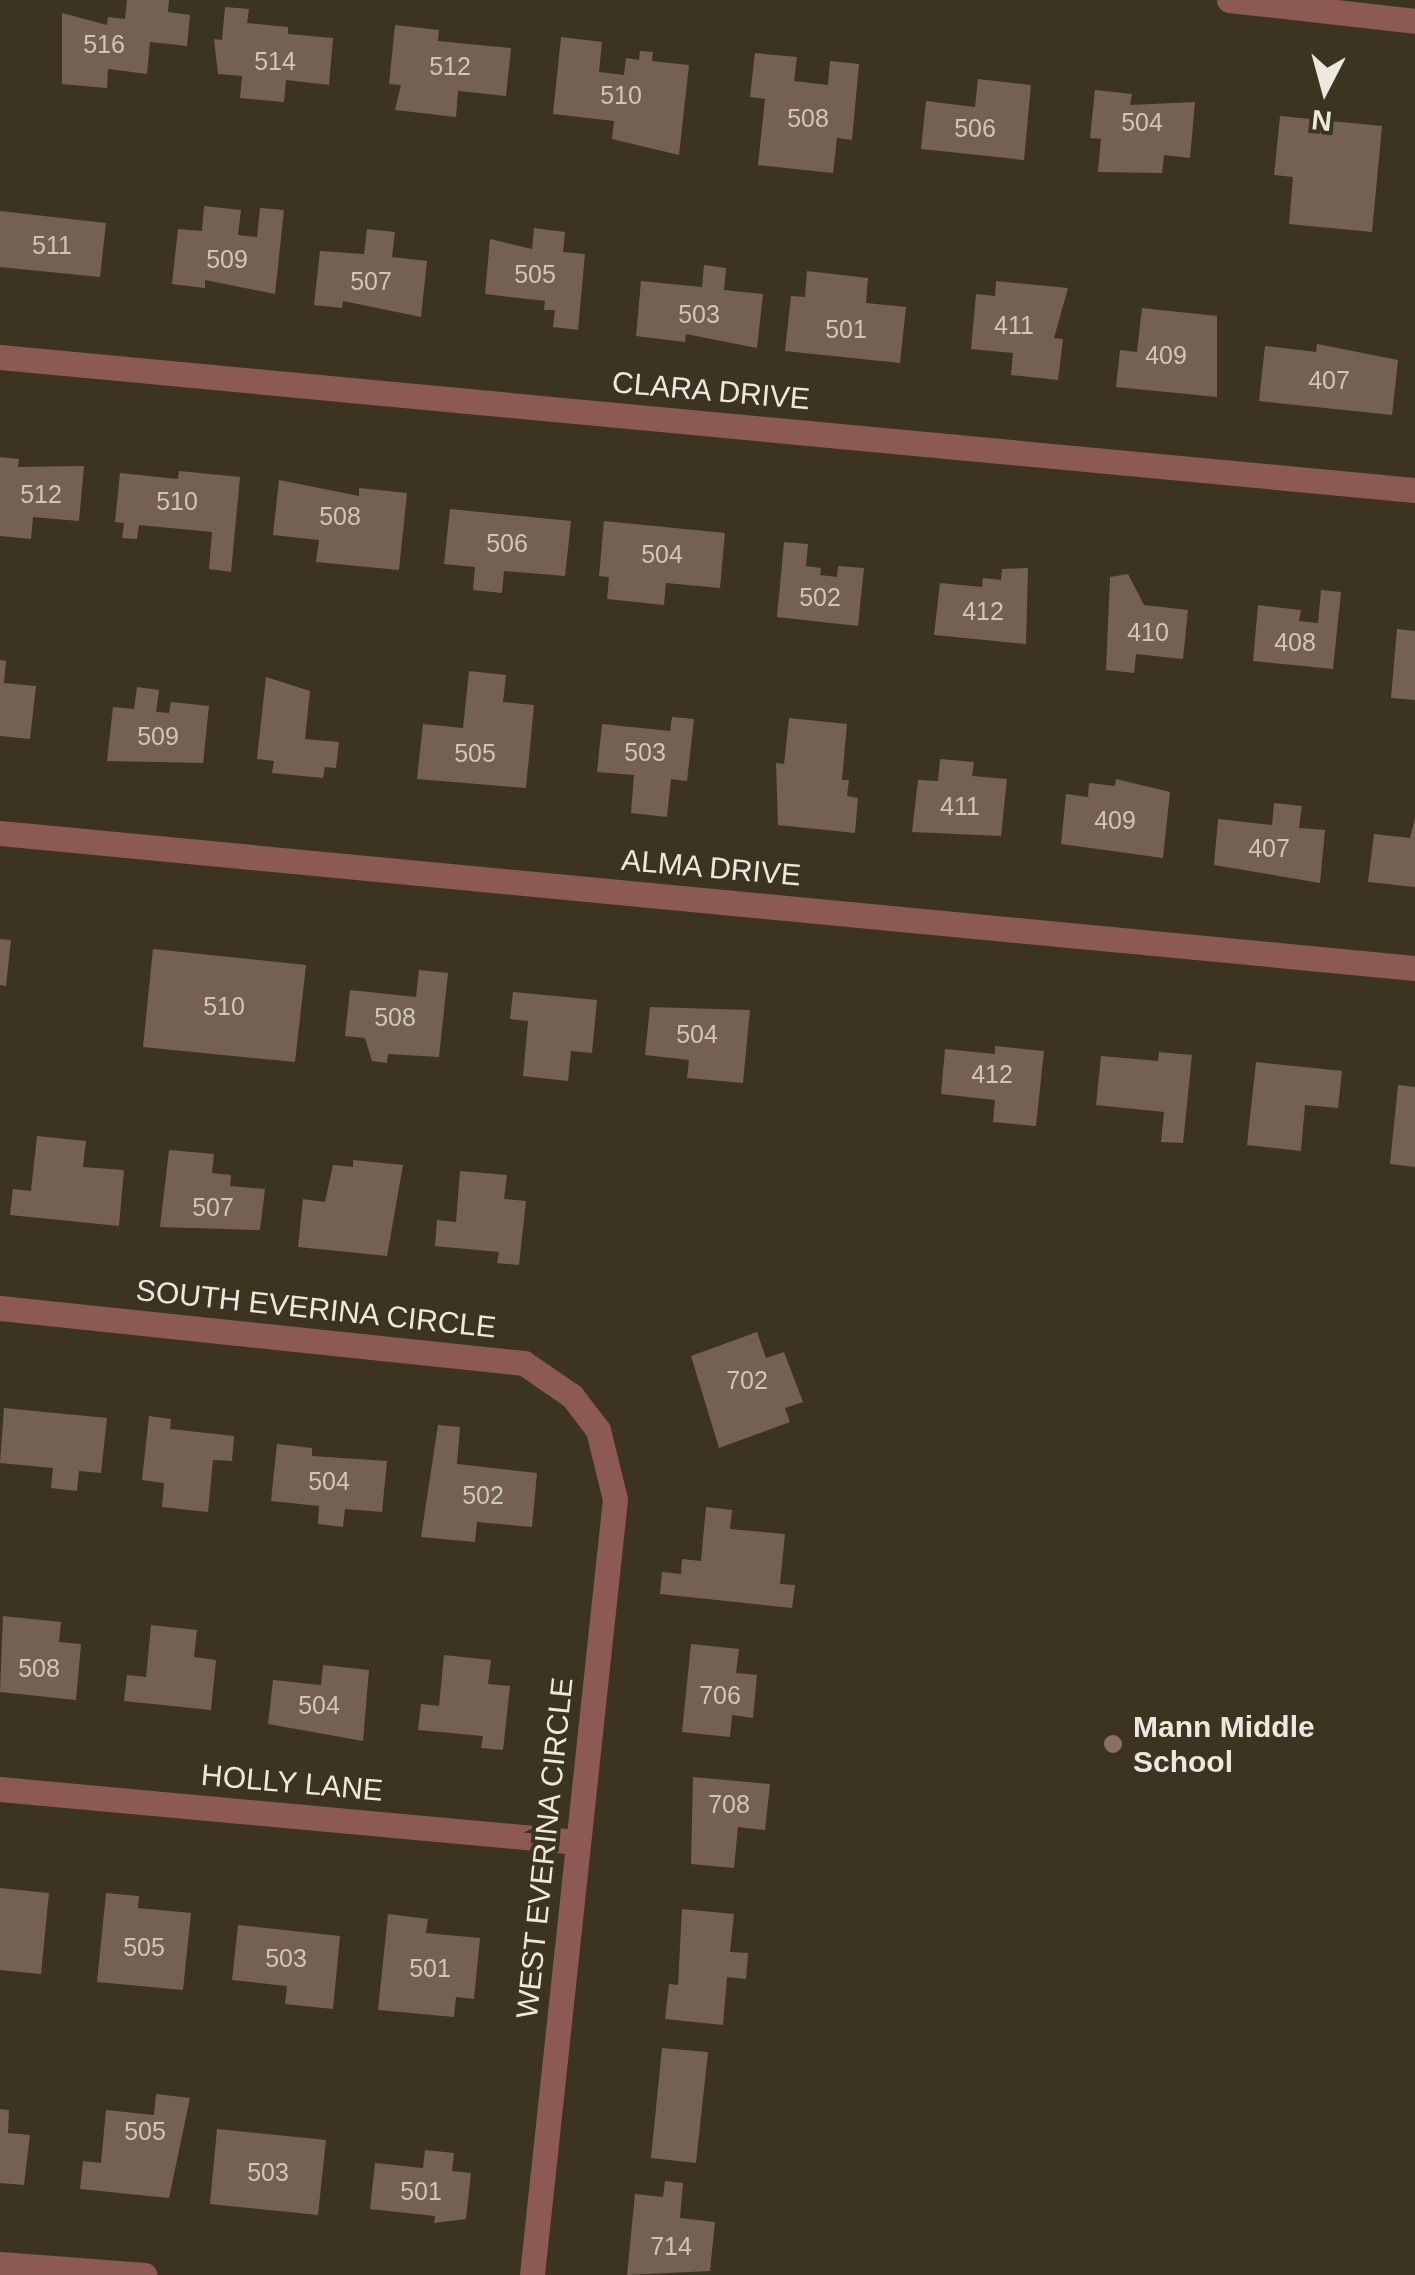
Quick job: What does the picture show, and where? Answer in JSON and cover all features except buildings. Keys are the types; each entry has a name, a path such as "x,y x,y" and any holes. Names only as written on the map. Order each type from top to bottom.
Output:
{"street":[{"path":"1229,0 1415,21"},
{"name":"CLARA DRIVE","path":"0,357 1415,490"},
{"name":"ALMA DRIVE","path":"0,833 1415,968"},
{"name":"SOUTH EVERINA CIRCLE","path":"0,1308 524,1363 572,1396 598,1430"},
{"name":"WEST EVERINA CIRCLE","path":"532,2275 615,1499 598,1430"},
{"name":"HOLLY LANE","path":"0,1789 578,1842"},
{"path":"0,2264 146,2275"}],"place":[{"name":"Mann Middle School","path":"1113,1744"}]}
